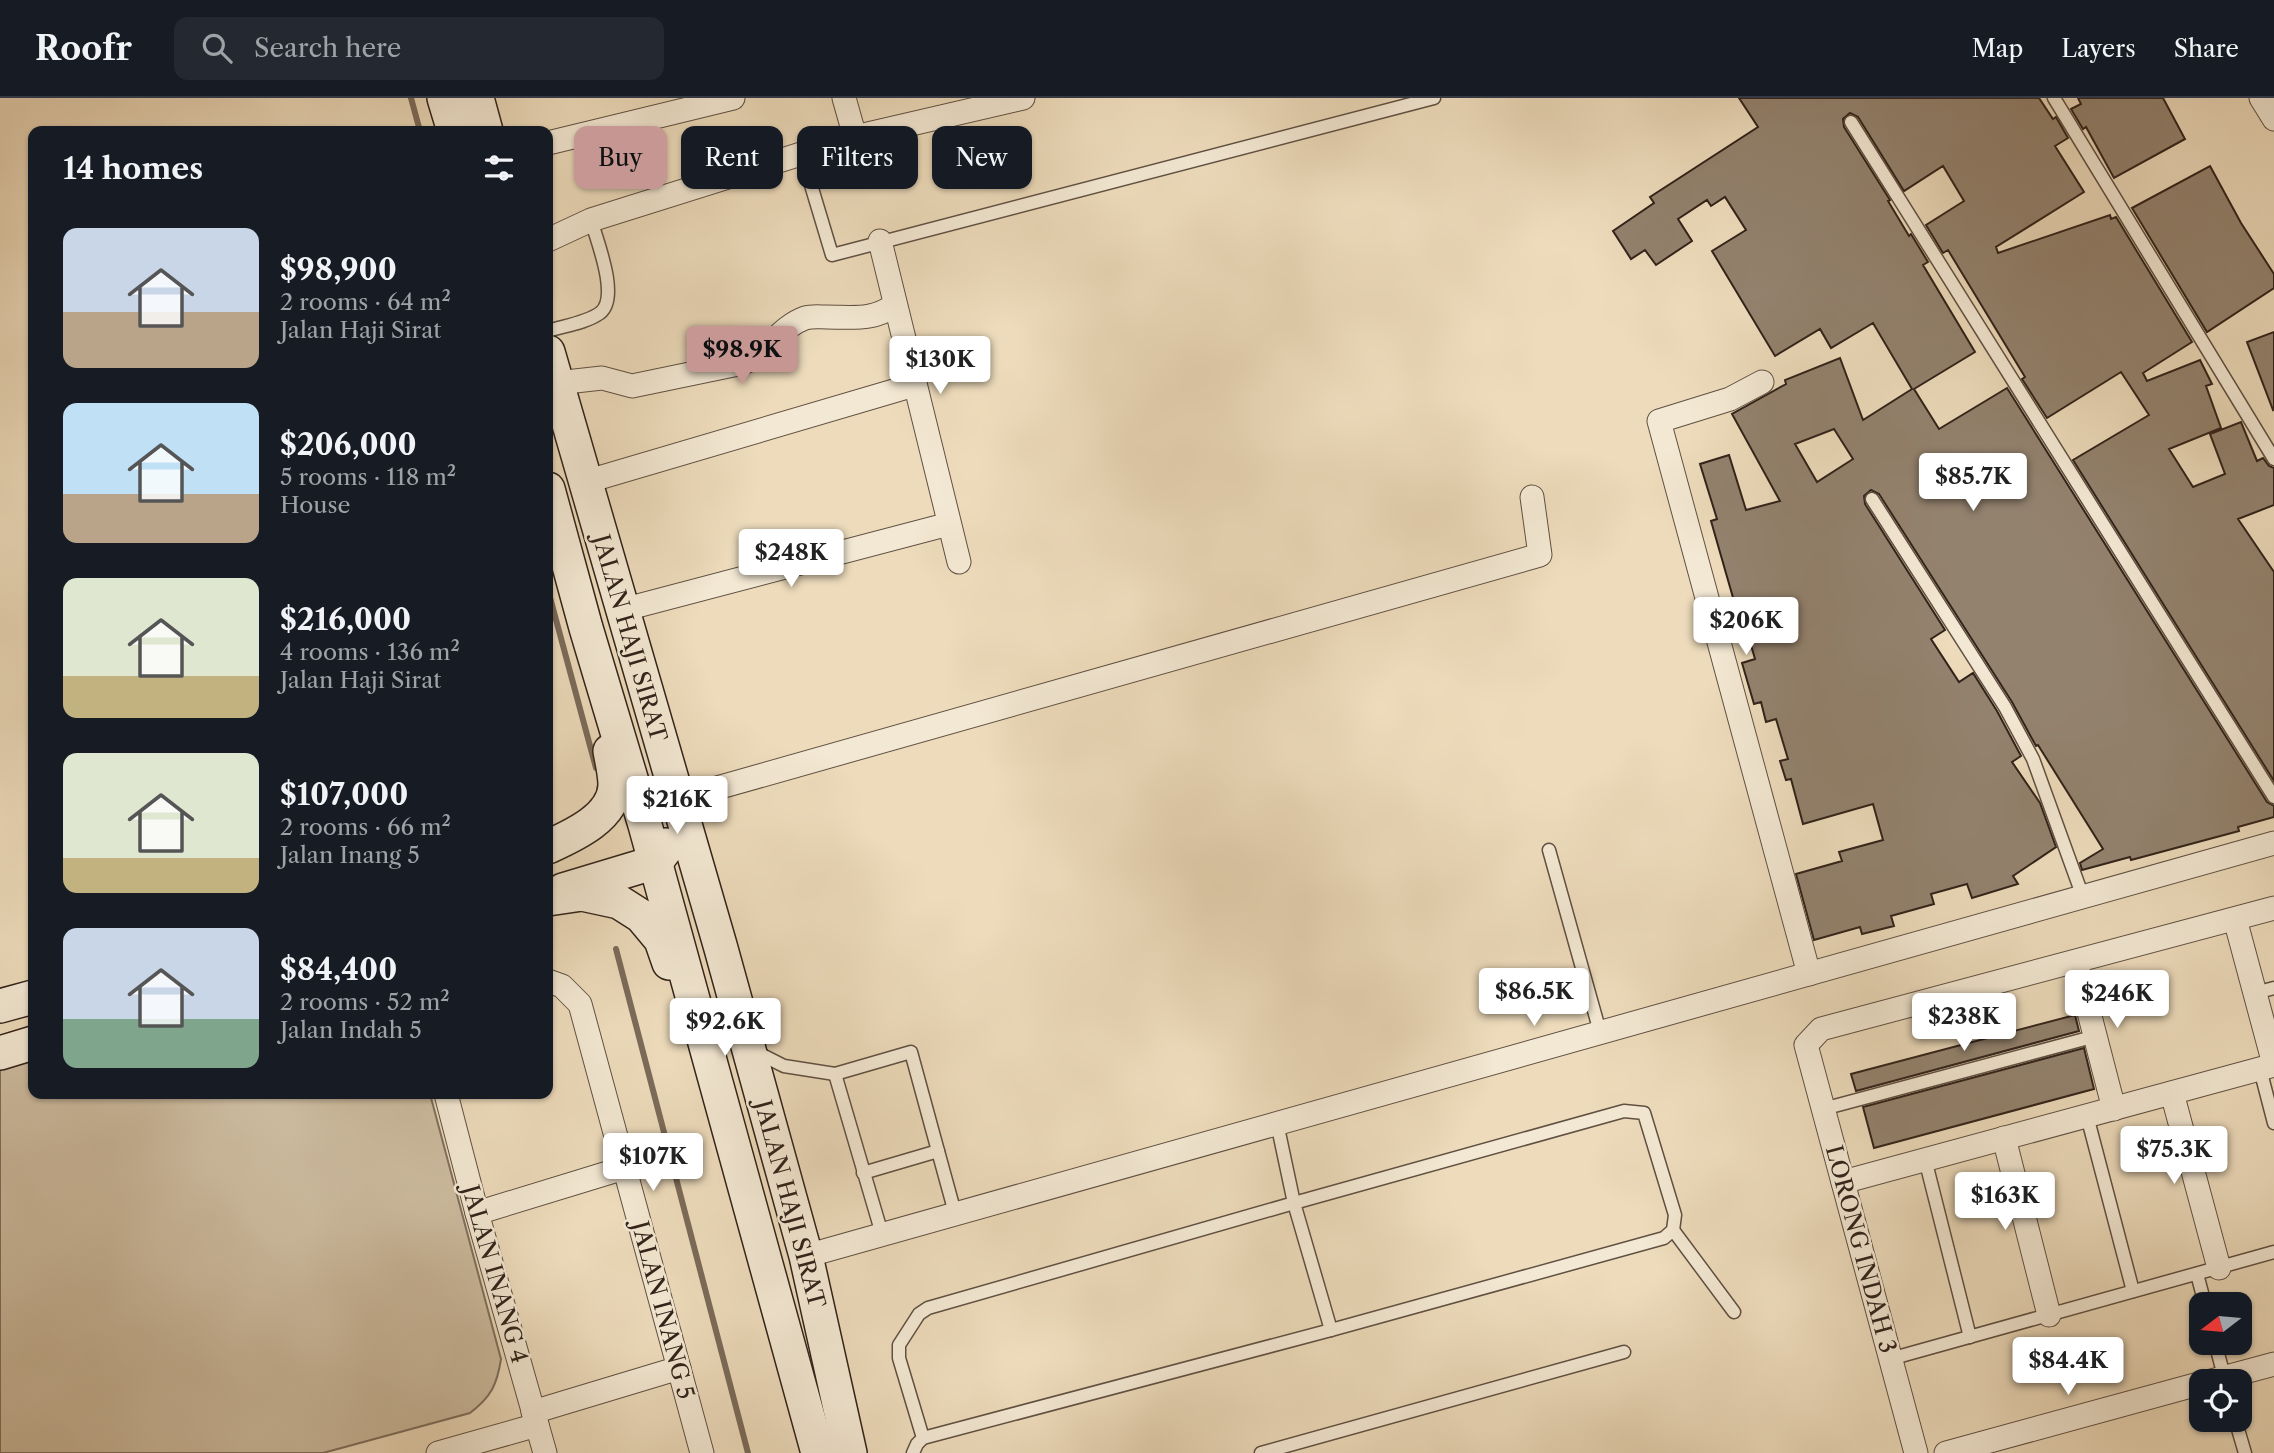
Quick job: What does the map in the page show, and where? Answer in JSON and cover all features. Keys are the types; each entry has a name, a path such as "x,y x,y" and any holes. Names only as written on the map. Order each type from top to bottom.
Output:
{"main road":[{"path":"444,98 452,126"},
{"path":"458,98 465,126"},
{"path":"477,98 485,126"},
{"name":"JALAN HAJI SIRAT","path":"553,369 720,945 806,1256 850,1453"},
{"path":"553,894 656,842 667,817 601,570 584,482"},
{"name":"JALAN HAJI SIRAT","path":"554,534 656,842 818,1453"},
{"path":"553,846 586,829 608,806 615,787 586,628"},
{"path":"553,849 656,842 679,855 699,924 704,932 720,945"},
{"path":"553,897 582,894 619,902 641,916 661,940 755,1262 791,1353"},
{"path":"0,1006 28,998"},
{"path":"0,1053 28,1045"}],"street":[{"path":"553,142 733,98"},
{"path":"905,126 1023,98"},
{"path":"2261,98 2274,119"},
{"path":"847,99 853,126"},
{"path":"553,238 591,220 797,157"},
{"path":"880,241 959,562"},
{"path":"557,383 602,378 632,386 743,363 755,358 793,323 808,317 868,318 883,314 895,305"},
{"path":"1762,382 1730,399 1660,421 1809,974"},
{"path":"584,482 914,385"},
{"path":"678,799 1540,555 1532,497"},
{"path":"622,610 949,524"},
{"path":"806,1256 2274,843"},
{"path":"2113,1109 2076,962 2274,908"},
{"path":"1843,1182 2269,1066 2264,990 2235,919"},
{"name":"LORONG INDAH 3","path":"1916,1453 1806,1045 1821,1028 2076,962"},
{"name":"JALAN INANG 5","path":"553,983 562,986 580,1004 702,1453"},
{"path":"2172,1093 2208,1271"},
{"name":"JALAN INANG 4","path":"447,1099 545,1453"},
{"path":"2004,1138 2049,1315"},
{"path":"477,1213 624,1168"},
{"path":"2252,1371 2274,1364"},
{"path":"438,1453 679,1368"},
{"path":"1946,1453 2189,1387"}],"lane":[{"path":"812,189 832,255 1434,98"},
{"path":"2054,98 2274,459"},
{"path":"1851,122 2274,797"},
{"path":"553,329 594,316 602,312 607,305 608,284 591,220"},
{"path":"1872,499 2005,707 2033,759 2083,897"},
{"path":"1549,850 1600,1032"},
{"path":"1823,1109 2096,1036"},
{"path":"749,1049 784,1066 835,1074 911,1052 956,1213"},
{"path":"2269,1066 2274,1123"},
{"path":"835,1074 881,1234"},
{"path":"914,1453 923,1438 1664,1238 1673,1230 1675,1215 1644,1113 1624,1111 928,1308 919,1314 899,1345 899,1358 923,1438"},
{"path":"2087,1116 2133,1291"},
{"path":"1277,1123 1294,1203 1331,1330"},
{"path":"863,1173 938,1151"},
{"path":"1925,1159 1970,1337"},
{"path":"1673,1230 1734,1312"},
{"path":"1890,1359 2274,1252"},
{"path":"2206,1292 2208,1271"},
{"path":"1261,1453 1623,1352"},
{"path":"2239,1432 2245,1453"}],"shaded area":[{"path":"28,1055 28,1099 431,1099 501,1359 495,1383 488,1396 470,1413 323,1453 0,1453 0,1063"}],"building":[{"path":"1739,98 2039,98 2053,119 2056,117 2068,138 2055,146 2084,192 1996,247 1998,253 2110,215 2111,219 2116,217 2192,342 2143,373 2147,381 2200,360 2212,384 2206,386 2221,428 2169,449 2193,487 2225,474 2210,434 2241,422 2257,461 2263,458 2274,468 2274,505 2238,519 2274,572 2274,781 2073,460 2149,415 2121,372 2047,418 1948,250 1943,253 1926,225 1964,201 1943,166 1904,191 1858,117 1850,113 1843,119 1844,127 1890,200 1888,201 1909,236 1911,234 1928,262 1923,265 1975,352 1914,389 1939,429 2007,388 2267,802 2274,806 2274,817 2238,827 2239,831 2131,860 2130,857 2082,870 2080,863 2103,849 1879,494 1871,490 1864,496 1865,504 1945,630 1931,639 1959,682 1973,673 1997,711 2021,756 2012,762 2040,803 2056,847 2013,876 2018,884 1972,898 1967,884 1931,894 1934,904 1891,916 1894,926 1862,934 1860,927 1814,940 1796,874 1842,861 1839,852 1883,840 1873,804 1803,824 1791,779 1786,780 1780,761 1788,759 1776,719 1766,722 1761,702 1754,704 1742,663 1755,659 1740,607 1736,608 1711,521 1717,519 1700,464 1729,455 1746,510 1780,501 1732,414 1786,384 1785,380 1840,358 1863,420 1912,389 1873,323 1831,348 1820,329 1775,356 1712,251 1746,230 1725,197 1711,206 1707,200 1678,219 1692,241 1656,265 1645,250 1631,259 1613,231 1654,203 1650,197 1758,127","holes":["1834,429 1853,459 1817,482 1795,444"]},
{"path":"2078,98 2163,98 2185,139 2114,178 2086,127 2083,129 2071,109 2081,104"},
{"path":"2210,166 2241,223 2274,274 2274,288 2207,332 2132,208"},
{"path":"2274,332 2274,409 2273,410 2247,342"},
{"path":"2075,1015 2079,1031 1856,1091 1851,1074"},
{"path":"2084,1048 2094,1089 1874,1148 1863,1107"}],"waterway":[{"path":"411,98 419,126"},
{"path":"553,609 596,768"},
{"path":"616,949 748,1453"}]}
